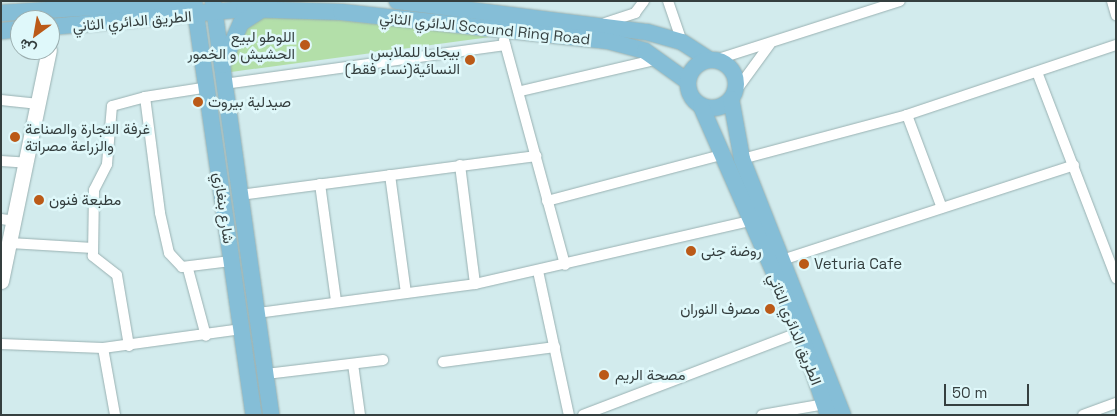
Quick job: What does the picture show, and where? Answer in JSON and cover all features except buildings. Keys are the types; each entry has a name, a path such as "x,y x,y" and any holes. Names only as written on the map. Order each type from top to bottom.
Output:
{"main road":[{"path":"1,13 56,6 188,1"},
{"name":"الدائري الثاني Scound Ring Road","path":"397,1 441,4 598,25 682,42 713,60"},
{"name":"الدائري الثاني Scound Ring Road","path":"213,7 271,8 503,38 608,41 659,59 688,82"},
{"name":"الطريق الدائري الثاني","path":"60,26 213,7"},
{"name":"شارع بنغازي","path":"213,7 221,67 216,85 231,261 254,415"},
{"name":"شارع بنغازي","path":"195,8 216,85 240,195 271,415"},
{"path":"221,67 241,23 271,8"},
{"path":"2,275 10,243 8,220 27,163 47,60"},
{"path":"713,60 732,72 733,96 718,108 701,106 692,98 688,82 695,67 713,60"},
{"name":"الطريق الدائري الثاني","path":"733,96 742,159 843,415"},
{"name":"الطريق الدائري الثاني","path":"701,106 725,154 751,221 800,332 826,409"}],"street":[{"path":"598,25 635,13 644,1"},
{"path":"668,1 682,42"},
{"path":"713,60 770,44 878,5 900,1"},
{"path":"1112,1 1116,15"},
{"path":"502,13 503,38 521,91 565,265"},
{"path":"129,346 119,279 96,260 93,248 95,182 107,164 112,106 145,97 503,38"},
{"path":"733,96 770,44"},
{"path":"742,159 907,114 1116,45"},
{"path":"521,91 659,59"},
{"path":"1037,72 1115,276"},
{"path":"145,97 169,253 188,269 206,336"},
{"path":"1,100 39,104"},
{"path":"907,114 942,208"},
{"path":"548,201 725,154"},
{"path":"240,195 536,156"},
{"path":"1,161 27,163"},
{"path":"460,165 474,284"},
{"path":"782,260 1074,165"},
{"path":"390,175 406,293"},
{"path":"320,184 336,302"},
{"path":"258,313 474,284 565,265 751,221"},
{"path":"10,243 93,248"},
{"path":"188,269 231,261"},
{"path":"538,271 569,415"},
{"path":"1,344 103,348 206,336 242,329"},
{"path":"583,415 604,410 800,332"},
{"path":"443,362 555,347"},
{"path":"103,348 115,415"},
{"path":"266,374 384,360"},
{"path":"353,364 360,415"},
{"path":"1083,415 1116,403"},
{"path":"762,415 826,409"}],"green space":[{"path":"279,13 490,37 231,72 230,54 237,35 259,17"}],"place":[{"name":"اللوطو لبيع الحشيش و الخمور","path":"305,45"},
{"name":"بيجاما للملابس النسائية(نساء فقط)","path":"470,60"},
{"name":"صيدلية بيروت","path":"198,102"},
{"name":"غرفة التجارة والصناعة والزراعة مصراتة","path":"15,137"},
{"name":"مطبعة فنون","path":"39,200"},
{"name":"روضة جنى","path":"691,251"},
{"name":"Veturia Cafe","path":"804,264"},
{"name":"مصرف النوران","path":"770,309"},
{"name":"مصحة الريم","path":"604,375"}]}
